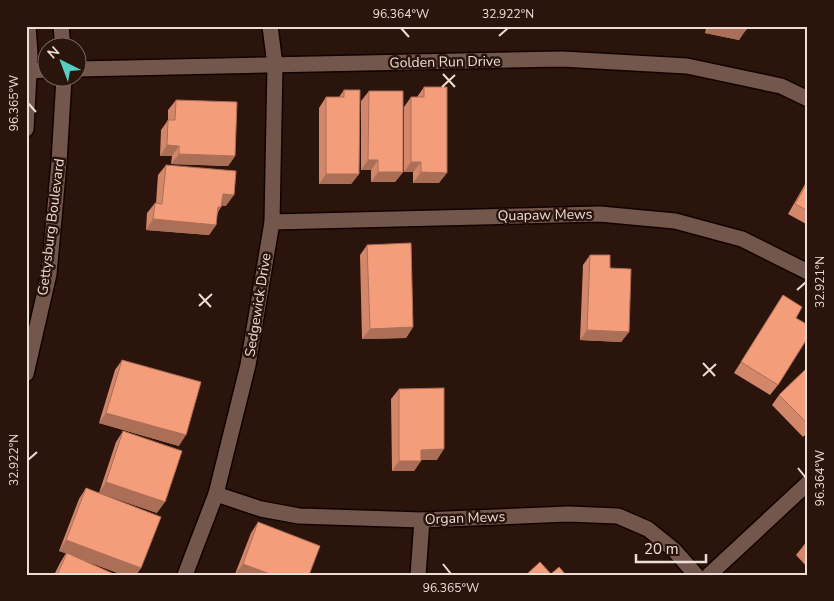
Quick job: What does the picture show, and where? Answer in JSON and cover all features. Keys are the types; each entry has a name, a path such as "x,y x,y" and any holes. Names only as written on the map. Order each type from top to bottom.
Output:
{"street":[{"path":"26,129 29,71 28,26"},
{"name":"Sedgewick Drive","path":"185,575 216,494 248,365 272,222 275,66 270,26"},
{"name":"Golden Run Drive","path":"88,69 562,59 687,66 781,86 808,99"},
{"path":"29,71 38,71"},
{"name":"Gettysburg Boulevard","path":"26,374 49,274 63,88"},
{"name":"Quapaw Mews","path":"272,222 609,214 675,221 742,239 808,272"},
{"path":"709,575 808,483"},
{"name":"Organ Mews","path":"216,494 261,509 299,516 422,520 568,514 618,516 648,529 674,550 696,575"},
{"path":"418,575 422,520"}],"building":[{"path":"729,26 747,26 746,30"},
{"path":"424,87 447,87 447,173 421,172 421,162 411,162 411,97 424,97"},
{"path":"344,90 360,90 359,174 326,174 326,97 344,97"},
{"path":"369,91 403,91 403,172 378,172 378,160 368,160"},
{"path":"176,100 237,102 235,156 179,154 179,146 167,145 168,120 175,120"},
{"path":"166,165 236,171 234,195 223,194 221,207 218,207 216,225 153,219 155,203 162,204"},
{"path":"808,181 808,211 795,204"},
{"path":"411,243 413,327 370,329 367,245"},
{"path":"590,255 610,255 610,268 631,269 629,332 587,330"},
{"path":"783,295 802,307 796,318 808,325 808,337 778,385 741,362"},
{"path":"122,360 201,382 186,435 106,413"},
{"path":"808,367 808,424 779,395"},
{"path":"444,388 444,449 421,450 421,461 399,461 399,389"},
{"path":"123,431 182,451 165,502 106,482"},
{"path":"86,488 161,517 141,568 66,540"},
{"path":"258,522 320,546 309,575 273,575 243,564"},
{"path":"808,541 808,549 804,545"},
{"path":"67,553 116,575 57,575"},
{"path":"540,562 551,574 559,567 566,575 526,575"}]}
